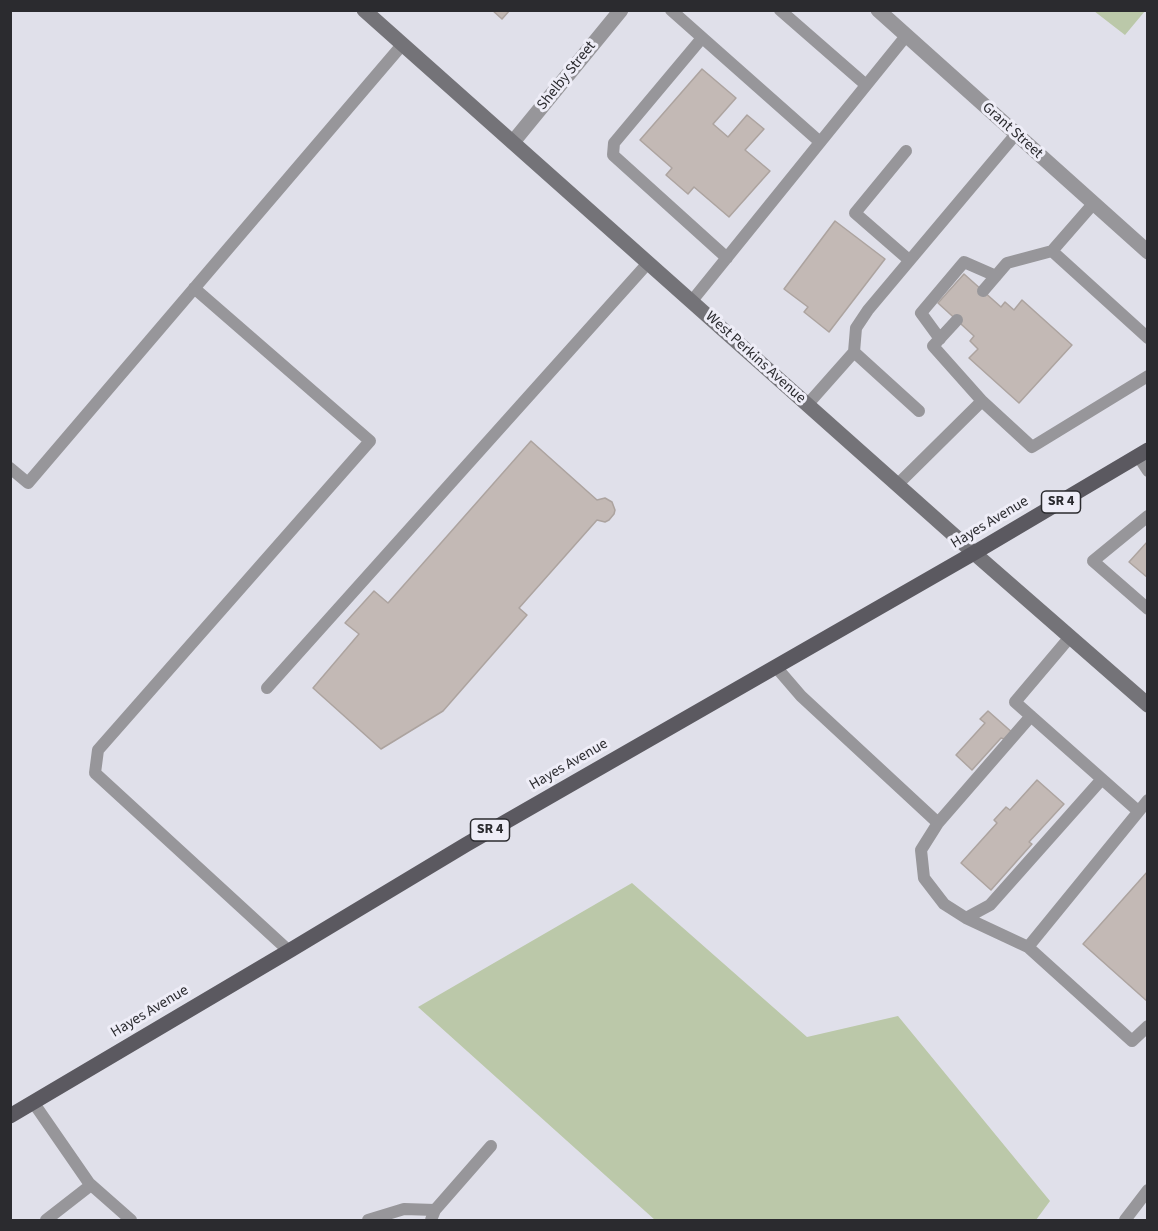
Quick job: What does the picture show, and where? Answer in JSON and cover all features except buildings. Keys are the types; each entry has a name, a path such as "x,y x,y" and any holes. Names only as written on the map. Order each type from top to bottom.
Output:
{"main road":[{"name":"West Perkins Avenue","path":"364,10 974,553 1147,703"},
{"name":"Hayes Avenue","path":"10,1116 467,844 776,668 1143,453"}],"street":[{"name":"Shelby Street","path":"513,142 621,10"},
{"name":"Grant Street","path":"878,10 1148,252"}],"lane":[{"path":"671,10 820,142"},
{"path":"780,10 866,85"},
{"path":"691,302 906,36"},
{"path":"702,38 614,143 614,156 727,258"},
{"path":"10,468 28,483 402,45"},
{"path":"807,405 854,352 856,328 868,310 1016,134"},
{"path":"906,151 855,213 909,260"},
{"path":"983,291 1007,263 1052,251 1093,204"},
{"path":"1052,251 1148,338"},
{"path":"940,339 921,313 964,262 996,276"},
{"path":"267,688 648,263"},
{"path":"194,288 370,441 98,750 95,772 289,951"},
{"path":"957,320 933,346 982,401 1032,447 1148,376"},
{"path":"854,352 919,411"},
{"path":"897,484 982,401"},
{"path":"1143,453 1148,471"},
{"path":"1148,516 1093,561 1148,609"},
{"path":"1070,637 1015,702 1138,811"},
{"path":"776,668 801,696 938,823"},
{"path":"1031,716 938,823 921,850 924,878 944,904 966,918 1028,947 1132,1041 1148,1026"},
{"path":"966,918 990,905 1102,779"},
{"path":"1028,947 1148,800"},
{"path":"33,1102 91,1185 131,1221"},
{"path":"368,1221 404,1209 433,1215 491,1146"},
{"path":"46,1221 91,1185"},
{"path":"1125,1221 1148,1190"}],"green space":[{"path":"1094,11 1145,11 1125,35"},
{"path":"632,883 807,1037 898,1016 1050,1201 1036,1220 655,1220 418,1007"}]}
